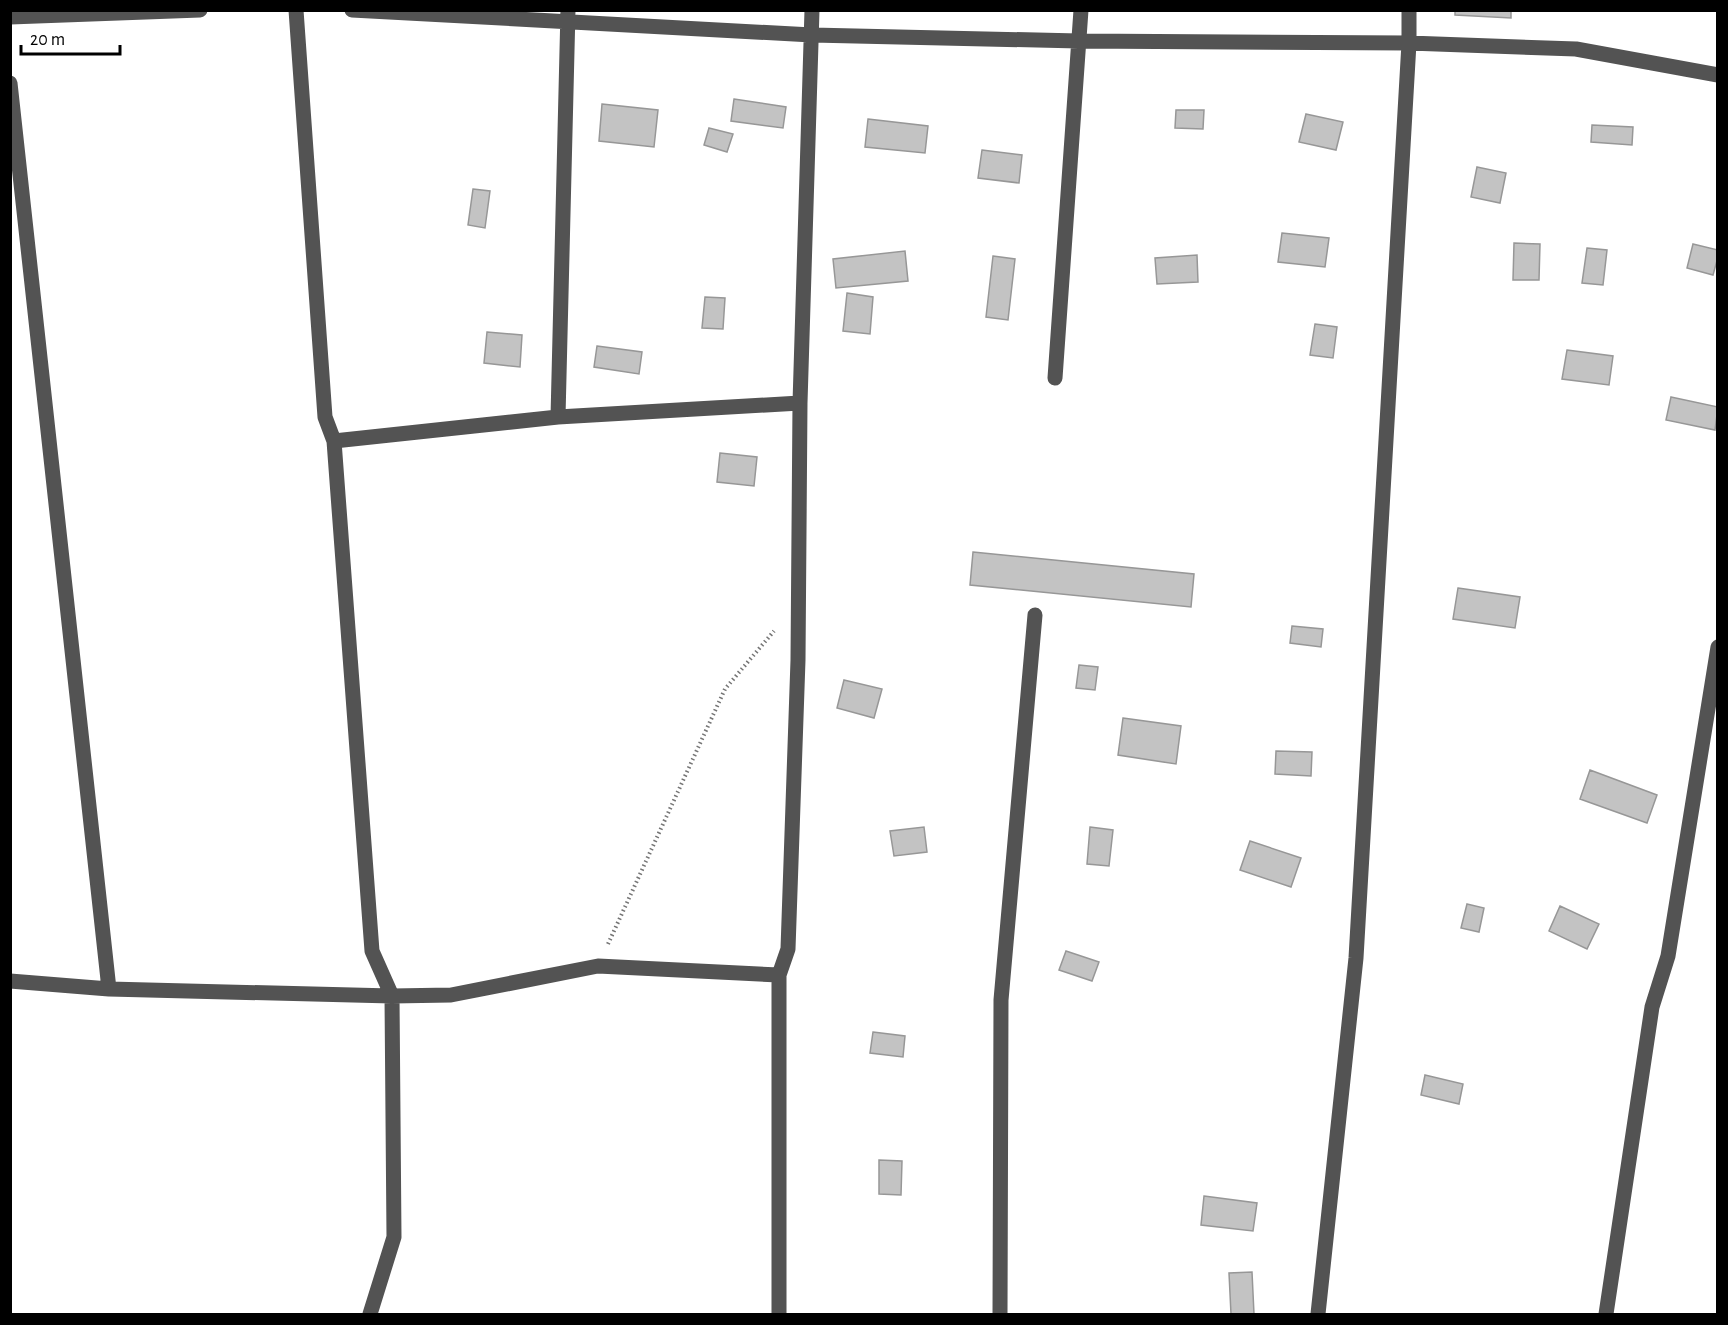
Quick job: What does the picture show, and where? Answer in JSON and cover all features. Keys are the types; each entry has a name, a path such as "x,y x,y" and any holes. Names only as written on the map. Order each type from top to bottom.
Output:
{"street":[{"path":"10,17 200,10"},
{"path":"296,10 325,417 334,441 372,951 392,996 394,1237 370,1314"},
{"path":"352,10 568,16 812,35 1079,41 1409,44 1576,49 1718,75"},
{"path":"779,1314 779,975 788,949 799,602 800,403 812,10"},
{"path":"1055,378 1081,10"},
{"path":"1318,1314 1356,958 1409,44 1409,10"},
{"path":"558,417 568,16"},
{"path":"10,83 109,989"},
{"path":"334,441 558,417 800,403"},
{"path":"1000,1314 1001,1000 1035,615"},
{"path":"1606,1314 1652,1007 1668,956 1718,647"},
{"path":"10,981 109,989 392,996 451,995 598,966 779,975"}],"path":[{"path":"598,966 725,689 799,602"}],"building":[{"path":"1455,10 1511,10 1511,18 1455,15"},
{"path":"734,99 786,107 783,128 731,121"},
{"path":"602,104 658,110 654,147 599,141"},
{"path":"1176,110 1204,110 1203,129 1175,128"},
{"path":"1306,114 1343,122 1336,150 1299,142"},
{"path":"868,119 928,126 925,153 865,147"},
{"path":"1592,125 1633,127 1632,145 1591,142"},
{"path":"709,128 733,134 727,152 704,145"},
{"path":"982,150 1022,155 1019,183 978,178"},
{"path":"1477,167 1506,173 1500,203 1471,197"},
{"path":"473,189 490,191 485,228 468,225"},
{"path":"1282,233 1329,238 1325,267 1278,262"},
{"path":"1514,243 1540,244 1539,280 1513,280"},
{"path":"1693,244 1718,250 1713,275 1687,268"},
{"path":"1587,248 1607,250 1603,285 1582,283"},
{"path":"905,251 908,281 836,288 833,259"},
{"path":"1197,255 1198,282 1157,284 1155,258"},
{"path":"993,256 1015,259 1008,320 986,317"},
{"path":"847,293 873,297 870,334 843,331"},
{"path":"705,297 725,298 723,329 702,328"},
{"path":"1315,324 1337,327 1333,358 1310,355"},
{"path":"487,332 522,335 520,367 484,363"},
{"path":"597,346 642,352 639,374 594,367"},
{"path":"1567,350 1613,356 1609,385 1562,379"},
{"path":"1671,397 1718,407 1715,430 1666,420"},
{"path":"720,453 757,457 754,486 717,482"},
{"path":"973,552 1194,574 1191,607 970,585"},
{"path":"1458,588 1520,597 1515,628 1453,619"},
{"path":"1292,626 1323,629 1321,647 1290,643"},
{"path":"1079,665 1098,667 1095,690 1076,688"},
{"path":"844,680 882,689 874,718 837,708"},
{"path":"1123,718 1181,726 1176,764 1118,755"},
{"path":"1276,751 1312,752 1311,776 1275,774"},
{"path":"1590,770 1657,795 1647,823 1580,799"},
{"path":"924,827 927,852 894,856 890,831"},
{"path":"1090,827 1113,830 1109,866 1087,864"},
{"path":"1250,841 1301,858 1291,887 1240,870"},
{"path":"1467,904 1484,908 1479,932 1461,928"},
{"path":"1560,906 1599,924 1587,949 1549,931"},
{"path":"1066,951 1099,962 1092,981 1059,970"},
{"path":"873,1032 905,1036 903,1057 870,1053"},
{"path":"1425,1075 1463,1084 1459,1104 1421,1095"},
{"path":"879,1160 902,1161 901,1195 879,1194"},
{"path":"1204,1196 1257,1203 1253,1231 1201,1225"},
{"path":"1252,1272 1254,1314 1231,1314 1229,1273"}]}
